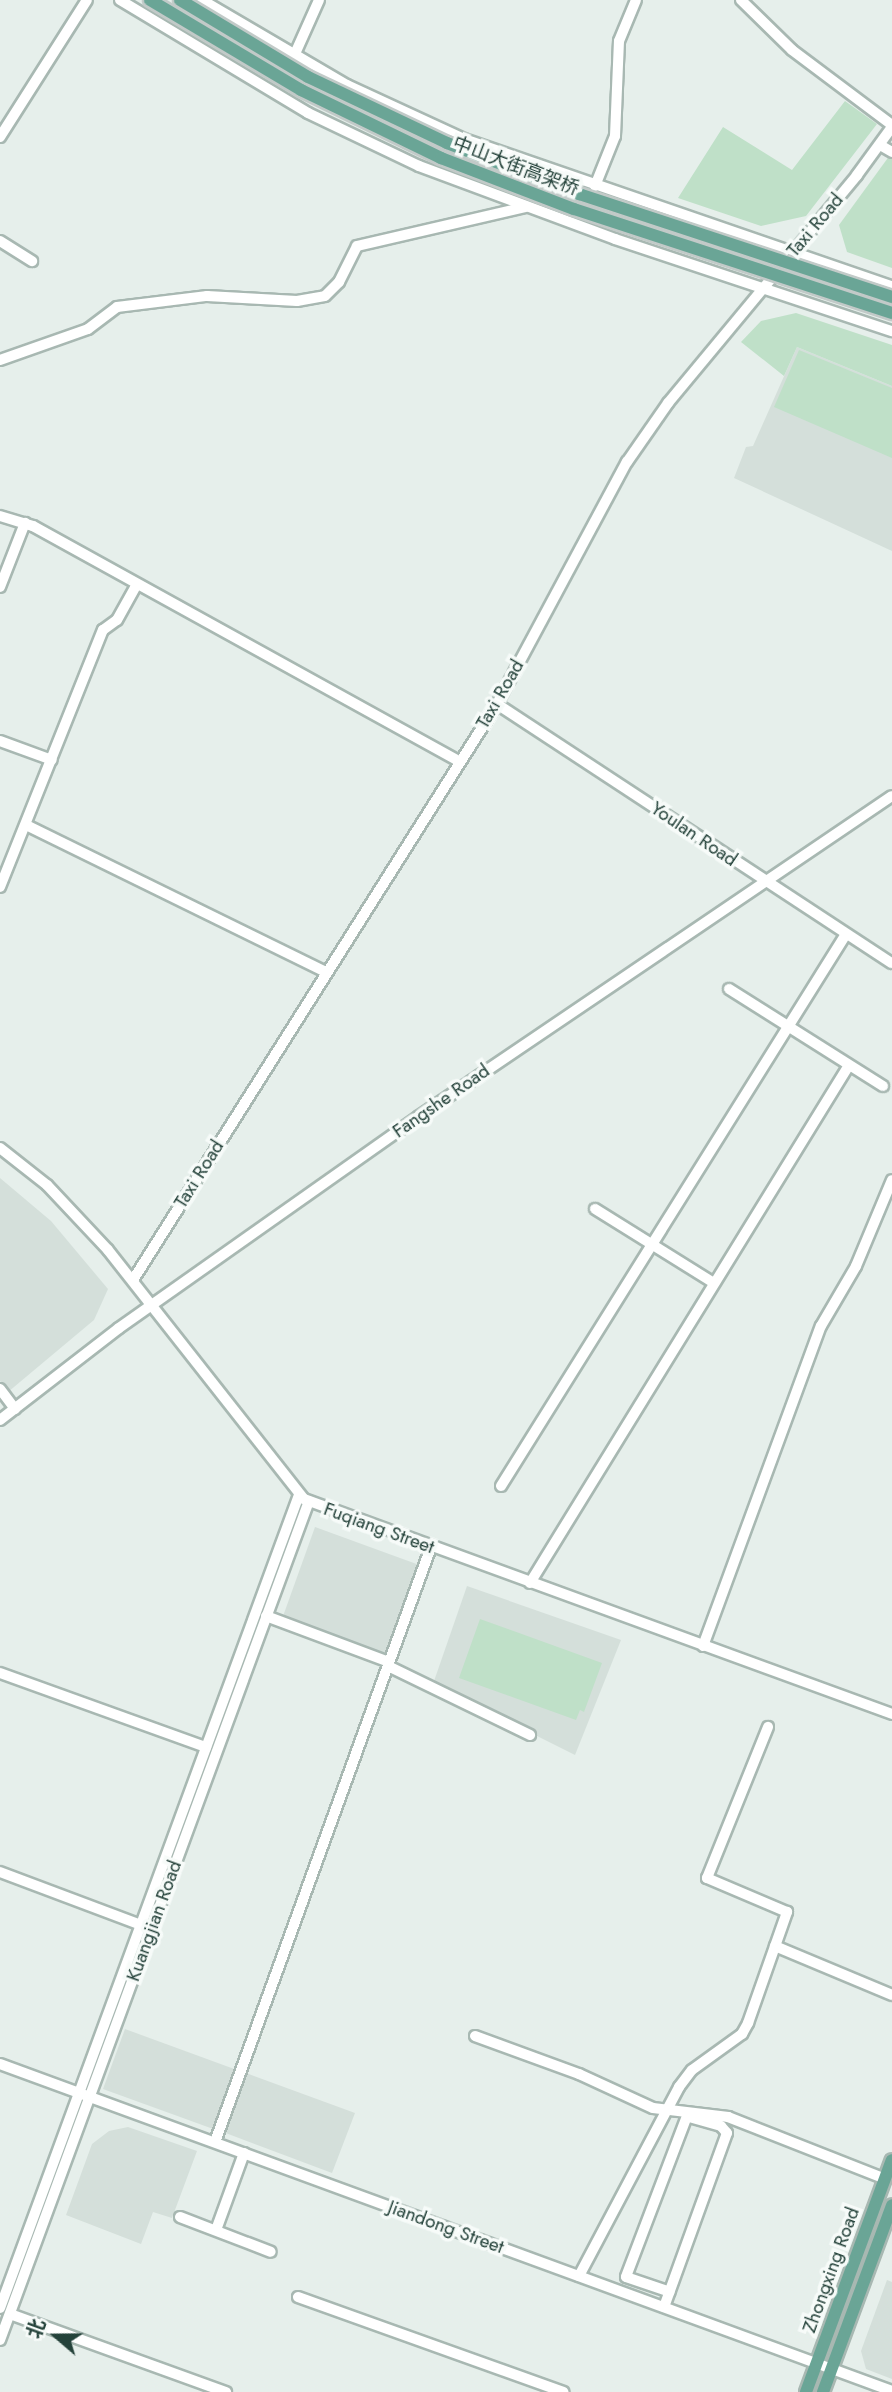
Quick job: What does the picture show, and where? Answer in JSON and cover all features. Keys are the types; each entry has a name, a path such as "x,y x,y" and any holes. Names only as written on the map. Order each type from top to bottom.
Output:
{"main road":[{"name":"中山大街高架桥","path":"150,0 301,90 441,158 574,209 892,313"},
{"name":"中山大街高架桥","path":"180,0 308,77 458,148 579,194 892,297"},
{"name":"Zhongxing Road","path":"806,2392 892,2160"},
{"name":"Zhongxing Road","path":"823,2392 892,2205"}],"street":[{"path":"0,136 87,0"},
{"path":"120,0 327,123 438,174 763,289 892,331"},
{"path":"202,0 294,55 436,127 595,186 892,286"},
{"path":"294,55 319,0"},
{"path":"595,186 618,124 619,41 636,0"},
{"path":"741,0 792,50 892,126"},
{"name":"Taxi Road","path":"133,1280 497,704 627,462 668,403 880,145 892,126"},
{"path":"880,145 892,152"},
{"path":"0,360 88,329 117,307 207,296 297,302 325,296 339,282 357,246 526,207"},
{"path":"0,241 32,261"},
{"path":"0,516 25,523 460,762"},
{"path":"0,587 25,523"},
{"path":"0,887 103,630 117,620 137,584"},
{"name":"Youlan Road","path":"497,704 892,963"},
{"path":"0,741 52,760"},
{"name":"Fangshe Road","path":"0,1420 153,1304 764,881 892,796"},
{"path":"26,825 327,972"},
{"path":"501,1486 790,1028 846,934"},
{"path":"729,989 883,1086"},
{"path":"530,1583 849,1065"},
{"name":"Fuqiang Street","path":"0,1148 47,1185 133,1280 299,1494 309,1501 892,1714"},
{"path":"703,1646 821,1326 856,1266 892,1180"},
{"path":"595,1209 714,1283"},
{"path":"0,1389 15,1409"},
{"name":"Kuangjian Road","path":"0,2308 299,1494"},
{"name":"Kuangjian Road","path":"0,2340 309,1501"},
{"path":"215,2143 431,1547"},
{"path":"266,1616 388,1664 530,1735"},
{"path":"0,1673 206,1747"},
{"path":"579,2276 608,2214 692,2070 742,2034 787,1912 707,1878 768,1727"},
{"path":"0,1872 141,1925"},
{"path":"775,1946 892,1995"},
{"path":"475,2036 579,2074 645,2105 729,2116 885,2179"},
{"name":"Jiandong Street","path":"0,2064 892,2391"},
{"path":"664,2307 670,2292 727,2133 721,2126 687,2116 626,2277 670,2292"},
{"path":"216,2230 244,2153"},
{"path":"180,2217 271,2252"},
{"path":"298,2297 560,2392"},
{"path":"10,2314 226,2392"}],"shaded area":[{"path":"797,347 892,386 892,551 734,478 746,447 753,446"},
{"path":"0,1178 51,1221 108,1289 94,1320 8,1392 0,1381"},
{"path":"315,1527 422,1566 388,1660 282,1619"},
{"path":"467,1586 621,1640 575,1755 433,1684"},
{"path":"125,2029 237,2070 216,2130 103,2089"},
{"path":"246,2073 355,2113 332,2173 223,2132"},
{"path":"128,2127 197,2151 172,2218 153,2212 141,2244 66,2215 92,2144 109,2131"},
{"path":"887,2280 892,2282 892,2379 866,2369 861,2351"}],"green space":[{"path":"845,101 877,124 806,216 761,226 678,198 723,127 792,170"},
{"path":"890,155 892,268 847,252 839,225"},
{"path":"796,313 892,345 892,386 797,347 784,376 741,342 761,321"},
{"path":"799,350 892,388 892,458 774,407"},
{"path":"480,1619 602,1663 584,1712 580,1710 576,1720 459,1678"}]}
